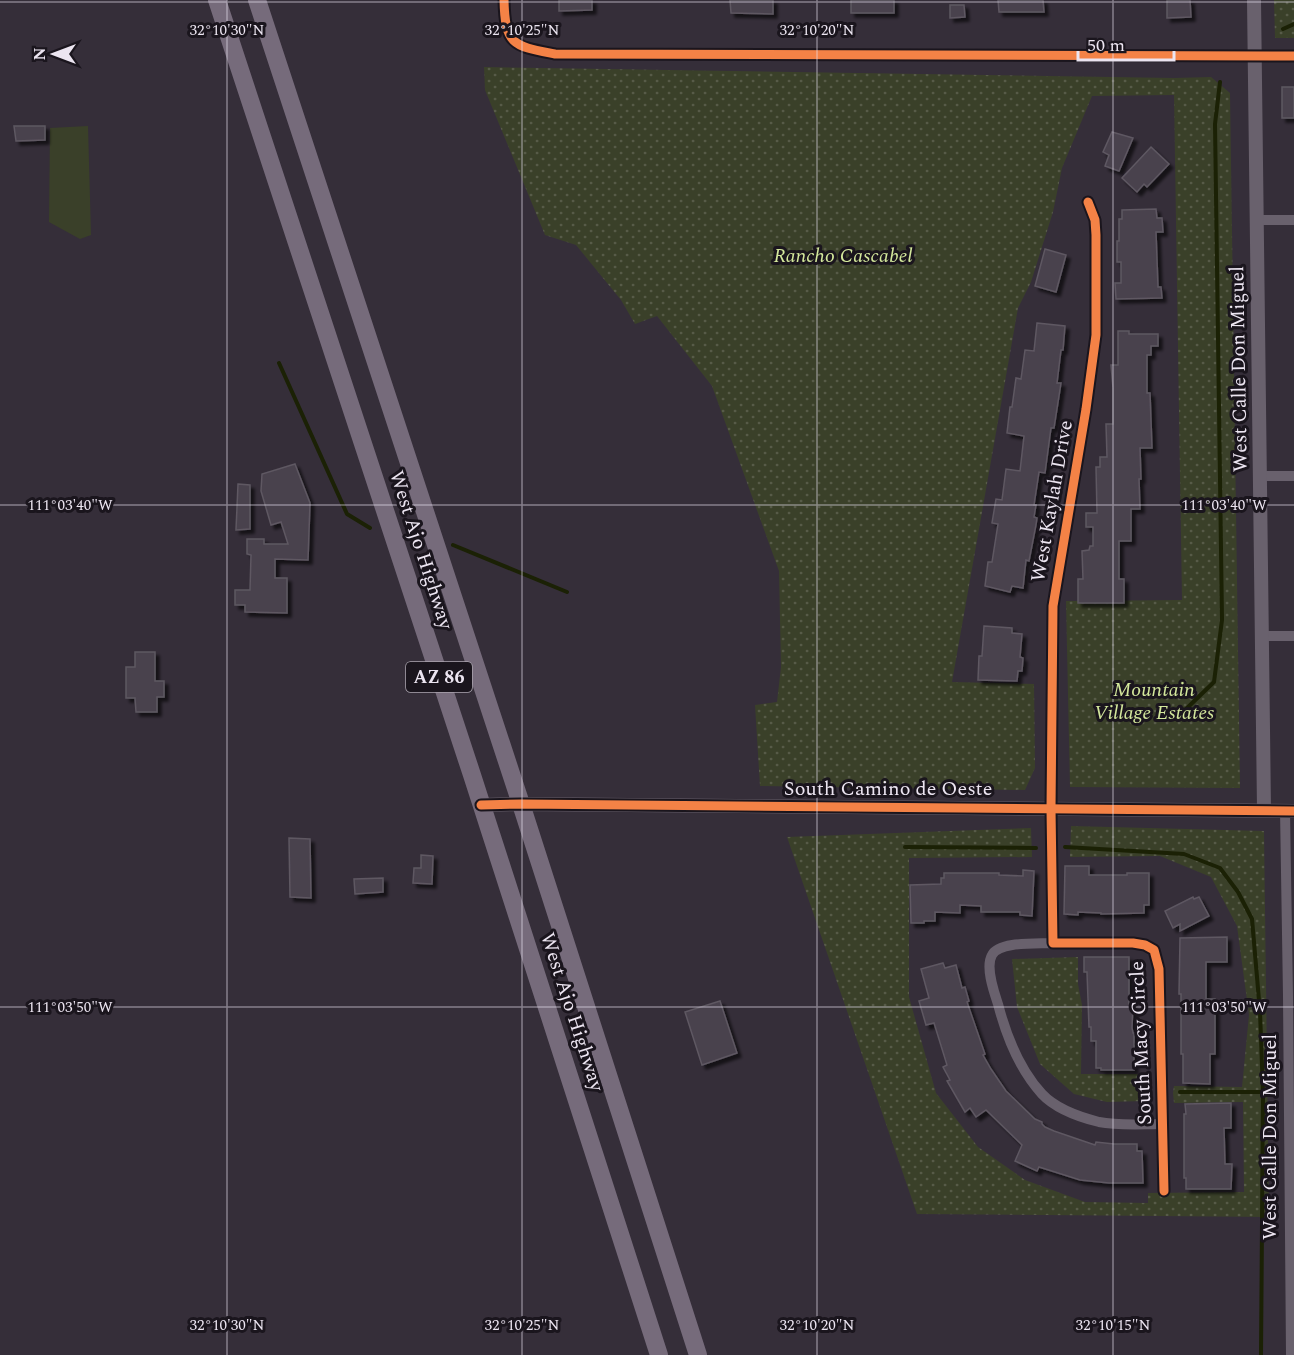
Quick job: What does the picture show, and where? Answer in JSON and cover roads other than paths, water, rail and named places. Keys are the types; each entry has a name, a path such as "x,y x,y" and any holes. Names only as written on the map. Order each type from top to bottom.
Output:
{"main road":[{"name":"West Ajo Highway","path":"217,0 659,1355"},
{"name":"West Ajo Highway","path":"257,0 698,1355"}],"street":[{"path":"504,0 505,20 513,41 523,48 555,54 1294,56"},
{"name":"West Calle Don Miguel","path":"1254,0 1264,810"},
{"name":"West Kaylah Drive","path":"1051,809 1053,606 1086,410 1096,334 1096,235 1095,220 1088,202"},
{"path":"1257,220 1294,220"},
{"path":"1260,476 1294,476"},
{"path":"1262,636 1294,636"},
{"name":"South Camino de Oeste","path":"481,805 1289,810"},
{"path":"1051,809 1053,943"},
{"name":"West Calle Don Miguel","path":"1289,810 1291,1355"},
{"name":"South Macy Circle","path":"1163,1124 1130,1125 1099,1122 1068,1112 1043,1095 1025,1072 1007,1032 990,976 988,951 1008,945 1053,943 1133,943 1145,945 1154,950 1159,969 1163,1124 1164,1191"}],"waterway":[{"path":"1283,29 1294,24"},
{"path":"1186,709 1214,682 1222,620 1215,124 1220,82"},
{"path":"279,363 347,514 370,528"},
{"path":"453,545 567,592"},
{"path":"905,847 1036,848"},
{"path":"1065,847 1184,854 1220,868 1238,892 1252,919 1260,1012 1263,1092 1261,1355"},
{"path":"1180,1092 1263,1092"}],"park label":[{"name":"Rancho Cascabel","path":"843,256"},
{"name":"Mountain Village Estates","path":"1154,702"}]}
